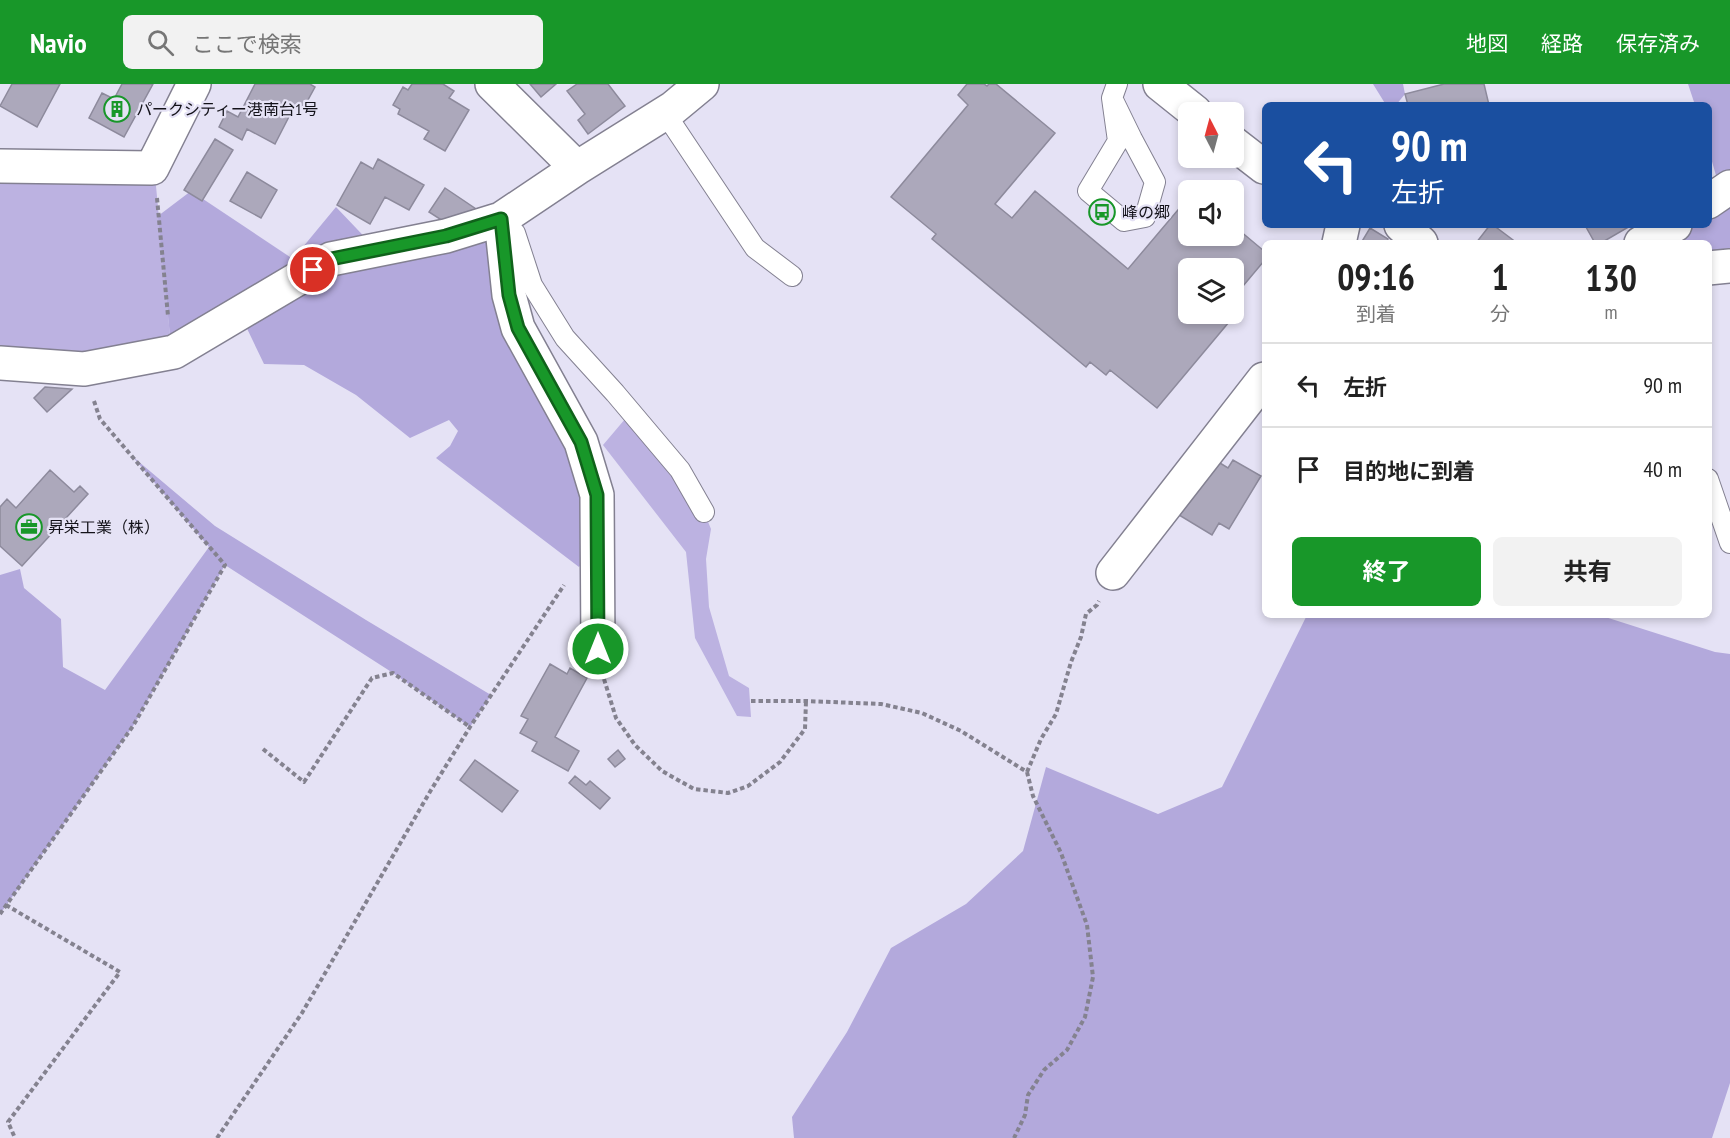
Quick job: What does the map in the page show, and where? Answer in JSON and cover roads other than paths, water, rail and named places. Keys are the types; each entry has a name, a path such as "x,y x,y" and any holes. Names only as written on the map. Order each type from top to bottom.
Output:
{"street":[{"path":"0,166 152,168 194,84"},
{"path":"492,84 577,168"},
{"path":"0,363 84,369 174,352 331,259 446,236 501,219 673,108 702,84"},
{"path":"1160,84 1182,102"},
{"path":"1244,151 1262,165"},
{"path":"1712,199 1730,187"},
{"path":"501,219 509,295 518,328 581,442 598,498 598,649"},
{"path":"1404,228 1418,240"},
{"path":"1647,240 1669,228"},
{"path":"1712,268 1730,266"},
{"path":"1113,573 1261,393"}],"lane":[{"path":"1115,91 1132,139 1155,182 1144,217 1124,221 1088,191 1118,141 1115,91"},
{"path":"665,113 755,248 792,276"},
{"path":"501,219 515,233 532,285 565,338 680,470 704,512"},
{"path":"1712,491 1730,543"}],"place":[{"name":"パークシティー港南台1号","path":"117,109"},
{"name":"峰の郷","path":"1102,212"},
{"name":"昇栄工業（株）","path":"29,527"}]}
